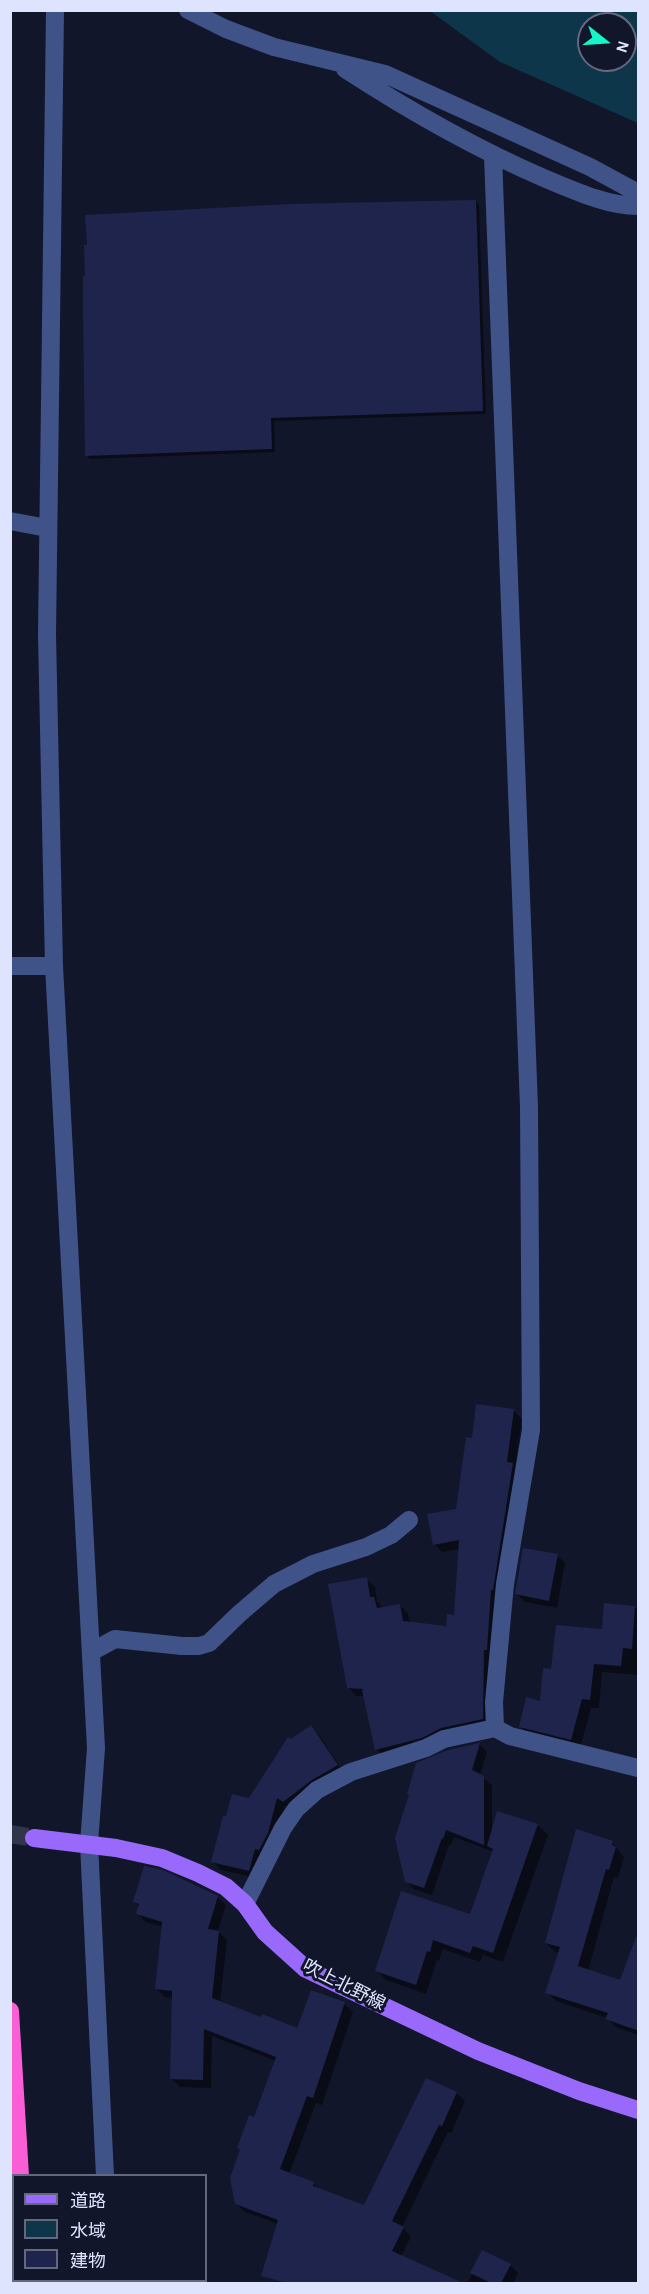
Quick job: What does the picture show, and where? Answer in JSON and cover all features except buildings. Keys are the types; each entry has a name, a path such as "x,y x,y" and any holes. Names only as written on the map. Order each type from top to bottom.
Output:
{"highway":[{"path":"10,2011 20,2174"}],"main road":[{"name":"吹上北野線","path":"34,1838 116,1848 162,1858 226,1887 245,1904 265,1932 306,1969 478,2051 579,2091 639,2110"}],"street":[{"path":"55,10 47,528 54,966 96,1748 89,1844 105,2174"},
{"path":"188,10 226,29 274,47 331,59 385,74 590,167 639,193"},
{"path":"331,59 411,111 493,156 572,190 627,206 639,206"},
{"path":"493,156 529,1107 531,1418 531,1430 505,1584 494,1702 495,1728"},
{"path":"10,521 47,528"},
{"path":"10,966 54,966"},
{"path":"91,1652 115,1639 182,1646 199,1646 209,1643 274,1584 313,1564 366,1547 391,1535 410,1520"},
{"path":"245,1904 283,1828 296,1809 317,1790 351,1772 426,1748 444,1739 495,1728 510,1736 639,1768"}],"water":[{"path":"430,11 638,11 638,123 500,62"}],"tunnel":[{"path":"10,1834 34,1838"}]}
